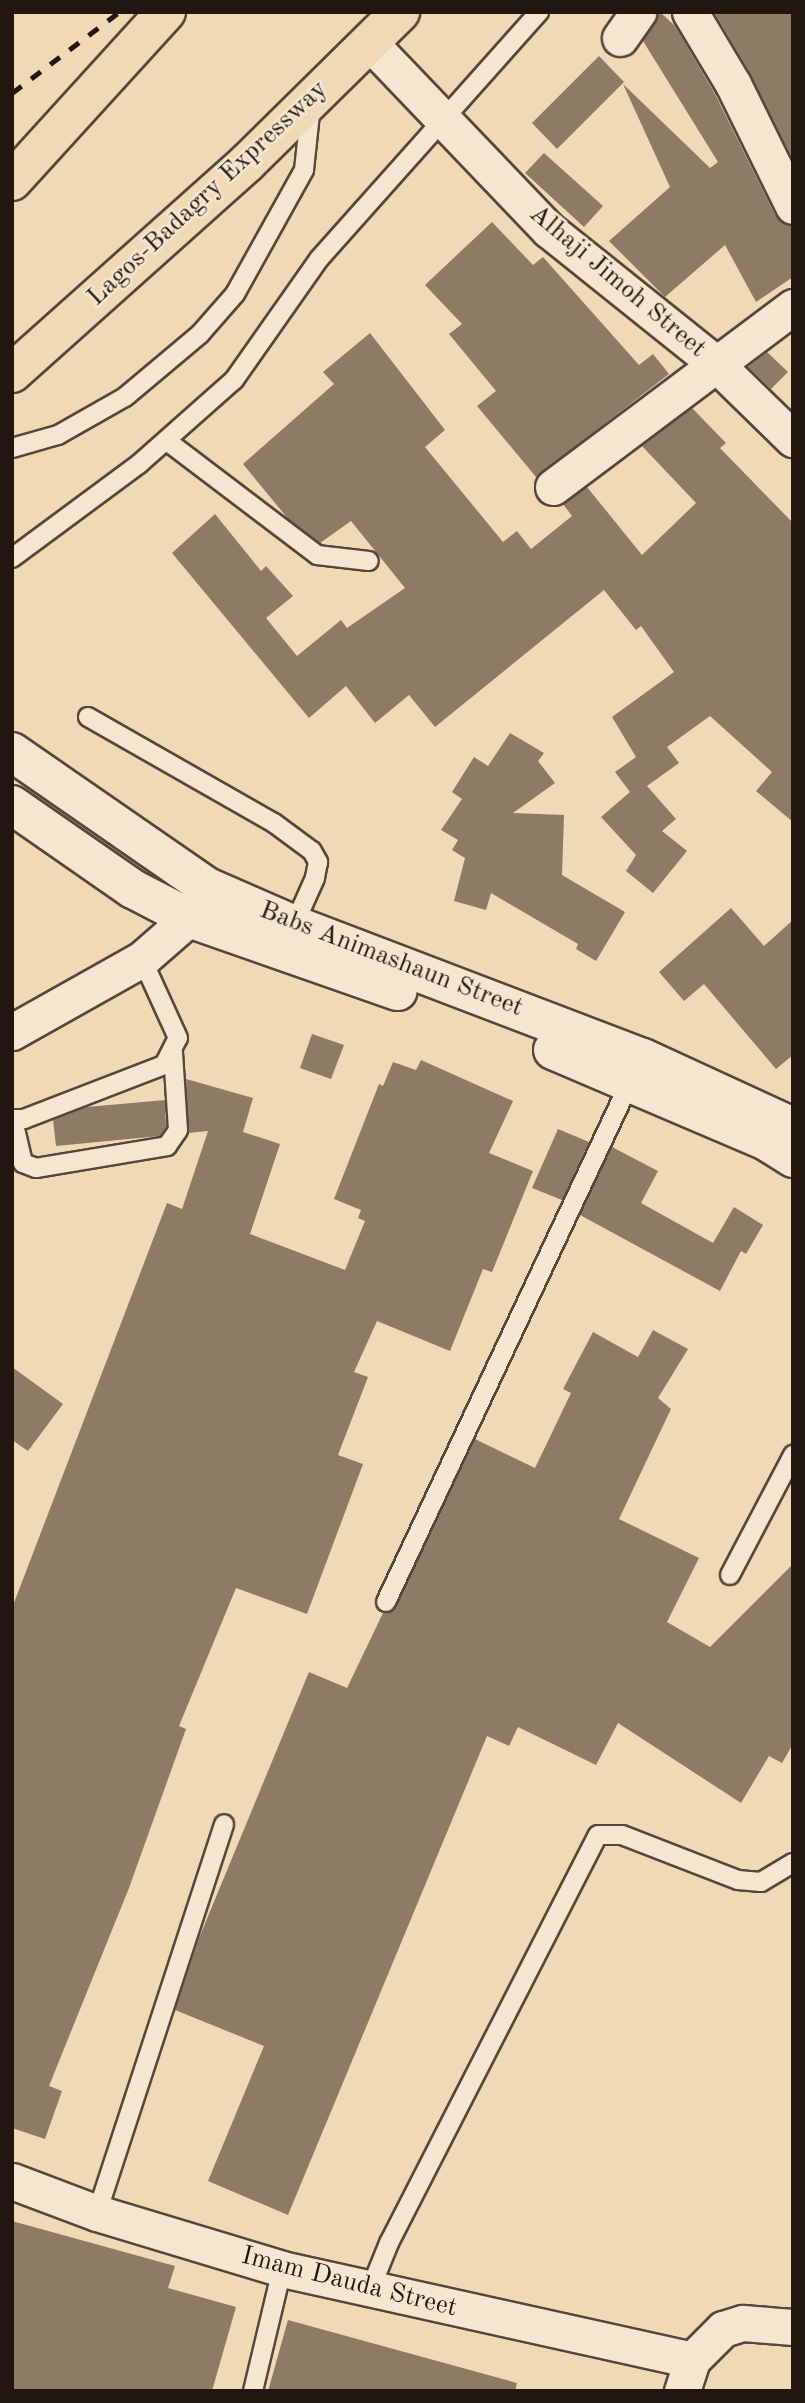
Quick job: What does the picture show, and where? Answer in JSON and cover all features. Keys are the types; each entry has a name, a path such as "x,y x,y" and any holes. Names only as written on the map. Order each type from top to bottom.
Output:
{"highway":[{"path":"12,181 166,12"},
{"name":"Lagos-Badagry Expressway","path":"12,373 247,163 400,12"}],"main road":[{"name":"Babs Animashaun Street","path":"12,752 199,903 630,1082 766,1141 793,1158"},
{"name":"Babs Animashaun Street","path":"12,805 133,889 294,926 643,1058 793,1127"}],"street":[{"path":"690,12 733,84 793,206"},
{"name":"Alhaji Jimoh Street","path":"370,43 549,230 715,363 793,439"},
{"path":"553,487 793,307"},
{"path":"12,1032 142,959 199,903"},
{"name":"Imam Dauda Street","path":"12,2181 97,2213 282,2269 687,2375 723,2329 743,2323 793,2327"}],"lane":[{"path":"12,558 167,441 234,380 319,260 539,12"},
{"path":"12,448 58,435 125,397 200,334 235,294 304,170 312,98"},
{"path":"167,441 317,555 369,561"},
{"path":"88,717 274,823 312,851 318,862 315,878 294,926"},
{"path":"142,959 178,1038 173,1052 164,1065 13,1119 23,1163 36,1168 167,1146 178,1130 173,1052"},
{"path":"386,1602 630,1082"},
{"path":"730,1574 793,1455"},
{"path":"97,2213 224,1824"},
{"path":"370,2290 395,2230 598,1835 622,1835 738,1880 761,1882 793,1863"},
{"path":"253,2391 282,2269"}],"building":[{"path":"660,12 675,26 715,94 775,215 793,226 793,277 756,302 725,245 665,297 609,241 670,187 623,84 710,168 718,162 643,41"},
{"path":"714,12 793,12 793,160 751,75"},
{"path":"599,56 624,82 557,149 532,123"},
{"path":"544,153 603,206 584,227 525,173"},
{"path":"492,222 533,265 543,257 639,365 653,354 669,374 536,477 477,406 496,391 449,334 462,324 425,285"},
{"path":"370,333 445,430 425,447 503,542 517,531 531,549 572,516 563,504 587,487 642,555 696,503 642,446 692,408 726,443 720,448 793,523 793,822 756,791 772,772 710,716 667,747 679,763 647,786 676,819 662,831 687,851 653,893 626,871 636,855 601,817 630,792 615,772 636,757 612,717 674,672 641,626 636,630 604,590 435,727 409,695 375,723 346,686 309,718 172,553 215,514 261,571 266,566 293,596 266,618 297,656 341,620 347,628 405,588 351,521 320,543 289,520 243,464 334,384 323,372"},
{"path":"767,352 788,372 771,389 748,367"},
{"path":"510,733 544,753 538,761 555,783 513,813 564,815 562,875 625,912 596,961 576,949 578,944 491,893 486,910 454,901 465,858 452,850 458,840 441,830 462,799 452,792 474,757 488,766"},
{"path":"731,908 764,946 793,920 793,1055 776,1069 704,984 684,1001 659,972"},
{"path":"312,1034 344,1045 331,1079 300,1068"},
{"path":"421,1060 513,1101 489,1153 533,1171 492,1272 483,1269 450,1351 377,1321 354,1372 368,1377 338,1455 363,1464 307,1614 236,1588 179,1726 186,1729 129,1888 49,2086 62,2091 45,2139 12,2128 12,1608 167,1203 182,1209 208,1131 188,1133 186,1079 253,1098 243,1132 280,1144 250,1234 345,1270 365,1221 358,1218 361,1210 334,1199 379,1084 383,1086 393,1062 416,1070"},
{"path":"165,1100 166,1127 160,1136 56,1146 53,1120 87,1107"},
{"path":"558,1129 589,1142 562,1200 532,1188"},
{"path":"612,1147 658,1171 641,1203 713,1243 734,1207 763,1225 746,1254 741,1251 720,1291 580,1215"},
{"path":"653,1330 688,1349 658,1398 671,1409 619,1519 699,1558 667,1622 710,1647 793,1564 793,1744 782,1763 769,1756 741,1803 618,1723 596,1765 518,1727 509,1746 487,1736 288,2215 208,2181 264,2046 175,2010 199,1938 309,1672 347,1688 383,1613 396,1607 475,1439 535,1468 571,1393 563,1389 593,1332 638,1357"},
{"path":"12,1367 63,1404 28,1451 12,1440"},
{"path":"12,2221 175,2266 168,2288 236,2307 212,2391 12,2391"},
{"path":"288,2320 517,2383 515,2391 268,2391"}],"railway":[{"path":"12,93 119,12"}]}
